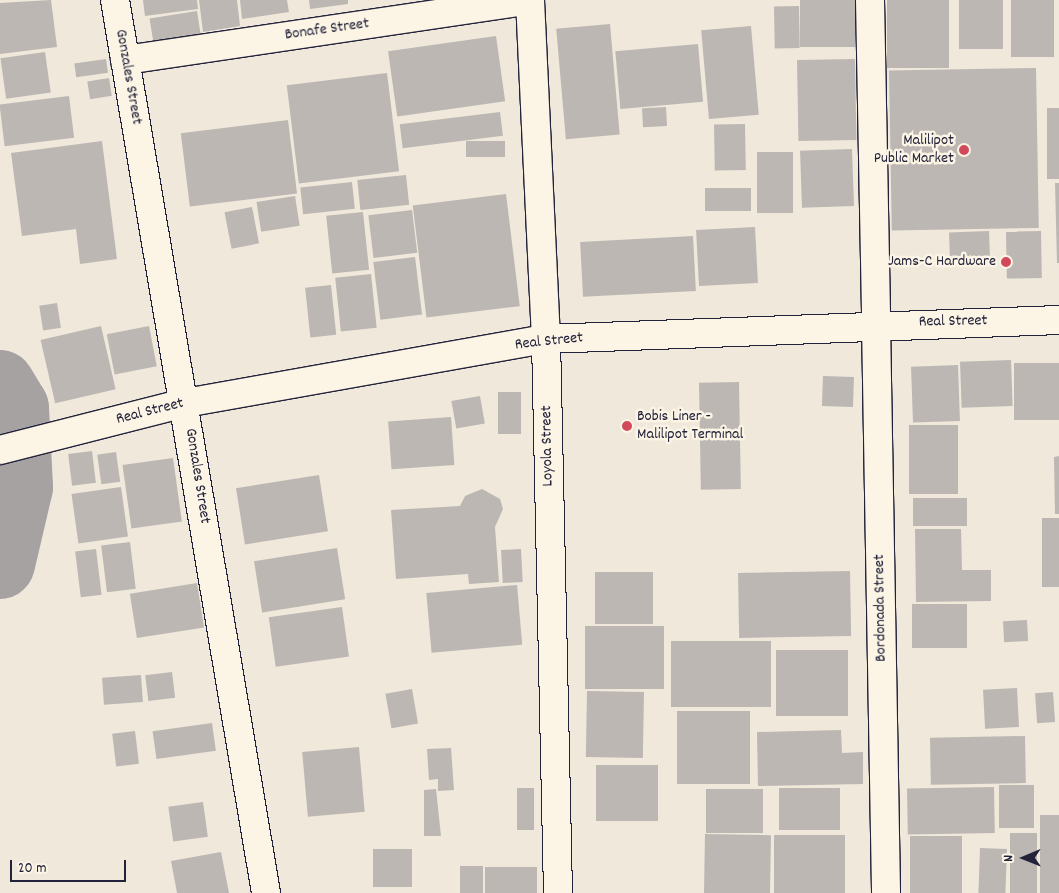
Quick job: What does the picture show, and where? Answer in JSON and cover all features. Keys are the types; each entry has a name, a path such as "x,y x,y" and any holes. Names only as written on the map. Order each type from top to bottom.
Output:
{"street":[{"name":"Gonzales Street","path":"115,0 185,403 266,893"},
{"name":"Bonafe Street","path":"125,60 529,0"},
{"name":"Loyola Street","path":"529,0 546,339 558,893"},
{"name":"Bordonada Street","path":"870,0 886,893"},
{"name":"Real Street","path":"0,450 185,403 546,339 876,323 1059,320"}],"building":[{"path":"51,0 57,47 0,54 0,3"},
{"path":"143,0 197,0 198,9 145,16"},
{"path":"199,0 237,0 240,26 203,32"},
{"path":"240,0 287,0 289,12 242,19"},
{"path":"309,0 348,0 348,4 310,9"},
{"path":"800,0 855,0 855,47 800,47"},
{"path":"887,0 949,0 949,68 887,68"},
{"path":"959,0 1003,0 1003,49 959,49"},
{"path":"1011,0 1054,0 1054,57 1011,57"},
{"path":"774,6 799,6 800,48 775,48"},
{"path":"197,11 201,36 154,43 150,19"},
{"path":"610,24 620,135 566,139 556,29"},
{"path":"751,26 759,115 709,119 701,30"},
{"path":"496,36 505,101 397,117 388,51"},
{"path":"698,44 703,102 620,109 615,51"},
{"path":"45,52 51,93 6,99 0,58"},
{"path":"106,59 108,73 76,77 74,63"},
{"path":"855,59 856,140 798,141 797,60"},
{"name":"Malilipot Public Market","path":"1036,68 1039,228 892,231 889,71"},
{"path":"387,73 399,171 299,184 287,85"},
{"path":"109,78 112,96 90,99 87,81"},
{"path":"69,96 74,138 5,146 0,104"},
{"path":"666,107 667,126 643,127 642,108"},
{"path":"1047,108 1059,108 1059,179 1047,179"},
{"path":"500,112 503,136 403,148 400,124"},
{"path":"288,120 297,193 190,207 181,133"},
{"path":"745,124 746,170 715,171 714,125"},
{"path":"102,141 117,259 80,264 76,229 22,236 11,153"},
{"path":"466,141 505,141 505,157 466,157"},
{"path":"852,149 854,206 802,208 800,151"},
{"path":"757,152 793,152 793,213 757,213"},
{"path":"406,175 409,205 360,210 357,180"},
{"path":"352,182 355,209 303,214 300,187"},
{"path":"1055,183 1059,183 1059,263 1057,263"},
{"path":"705,188 751,188 751,211 705,211"},
{"path":"506,194 520,306 426,318 413,205"},
{"path":"295,196 300,226 261,232 256,202"},
{"path":"252,207 259,243 232,249 225,212"},
{"path":"412,210 417,253 374,258 368,215"},
{"path":"363,212 369,270 332,274 326,216"},
{"path":"755,227 758,283 699,286 696,230"},
{"path":"989,231 990,256 950,257 949,232"},
{"path":"1041,231 1042,278 1007,279 1006,232"},
{"path":"693,236 696,291 583,297 580,242"},
{"path":"415,257 422,315 380,320 373,262"},
{"path":"371,274 377,328 341,331 335,278"},
{"path":"331,285 336,335 310,337 305,288"},
{"path":"57,303 61,328 43,331 39,306"},
{"path":"101,326 116,389 55,403 41,340"},
{"path":"149,326 157,366 115,374 107,334"},
{"path":"1011,360 1013,406 962,408 960,362"},
{"path":"1014,363 1059,363 1059,420 1014,420"},
{"path":"958,365 960,421 913,423 911,367"},
{"path":"823,376 854,377 853,407 822,406"},
{"path":"739,382 741,489 701,490 699,383"},
{"path":"498,392 521,392 521,434 498,434"},
{"path":"480,396 485,424 456,429 451,401"},
{"path":"451,417 454,465 392,469 388,421"},
{"path":"909,425 958,425 958,494 909,494"},
{"path":"92,451 96,483 72,486 68,454"},
{"path":"116,452 120,482 101,484 97,455"},
{"path":"1059,456 1059,514 1055,514 1054,457"},
{"path":"173,458 182,521 131,528 122,465"},
{"path":"319,475 328,531 245,544 236,488"},
{"path":"121,487 128,537 78,543 71,494"},
{"path":"482,489 500,499 503,509 495,527 499,582 469,584 468,574 396,579 391,510 460,506 465,496"},
{"path":"913,498 967,498 967,526 913,526"},
{"path":"1042,518 1059,518 1059,587 1042,587"},
{"path":"915,529 961,529 962,570 991,570 991,601 916,602"},
{"path":"130,542 136,589 107,592 101,546"},
{"path":"337,548 345,599 262,613 254,561"},
{"path":"96,549 102,595 81,597 75,552"},
{"path":"521,549 523,582 503,583 501,550"},
{"path":"850,571 851,636 739,638 738,573"},
{"path":"595,572 653,572 653,624 595,624"},
{"path":"197,583 204,627 137,638 130,594"},
{"path":"517,585 522,645 432,653 426,593"},
{"path":"912,604 967,604 967,648 912,648"},
{"path":"342,607 349,657 276,667 269,617"},
{"path":"1027,620 1028,641 1004,642 1003,621"},
{"path":"585,626 664,626 664,689 585,689"},
{"path":"671,641 771,641 771,707 671,707"},
{"path":"776,650 848,650 848,716 776,716"},
{"path":"172,672 175,698 148,701 145,675"},
{"path":"141,675 143,702 104,705 102,678"},
{"path":"1017,688 1019,727 985,729 983,690"},
{"path":"412,689 418,723 391,728 385,694"},
{"path":"587,691 644,692 643,758 586,757"},
{"path":"1053,692 1055,722 1037,723 1035,693"},
{"path":"677,711 750,711 750,784 677,784"},
{"path":"212,723 216,751 156,759 153,731"},
{"path":"841,730 842,753 863,752 863,784 758,786 757,732"},
{"path":"135,731 139,764 116,767 112,734"},
{"path":"1025,736 1026,783 931,785 930,738"},
{"path":"359,747 365,812 308,817 302,752"},
{"path":"451,748 454,790 438,791 438,779 429,780 427,749"},
{"path":"596,765 658,765 658,821 596,821"},
{"path":"999,785 1034,785 1034,828 999,828"},
{"path":"994,787 995,833 908,835 907,789"},
{"path":"517,788 534,788 534,830 517,830"},
{"path":"779,788 840,788 840,830 779,830"},
{"path":"436,789 441,836 424,836 424,790"},
{"path":"706,789 763,789 763,833 706,833"},
{"path":"203,802 208,837 173,842 168,807"},
{"path":"1040,815 1059,815 1059,893 1040,893"},
{"path":"1010,833 1037,833 1037,893 1010,893"},
{"path":"705,834 771,835 770,893 704,893"},
{"path":"774,835 845,835 845,893 774,893"},
{"path":"910,836 962,836 962,893 910,893"},
{"path":"980,848 1007,849 1005,893 978,893"},
{"path":"373,849 412,849 412,887 373,887"},
{"path":"221,852 229,893 177,893 171,861"},
{"path":"460,866 483,866 483,893 460,893"},
{"path":"485,867 537,867 537,893 485,893"}],"waterway":[{"path":"0,385 14,408 18,487 0,564"}],"place":[{"name":"Malilipot Public Market","path":"964,150"},
{"name":"Jams-C Hardware","path":"1006,262"},
{"name":"Bobis Liner - Malilipot Terminal","path":"627,426"}]}
